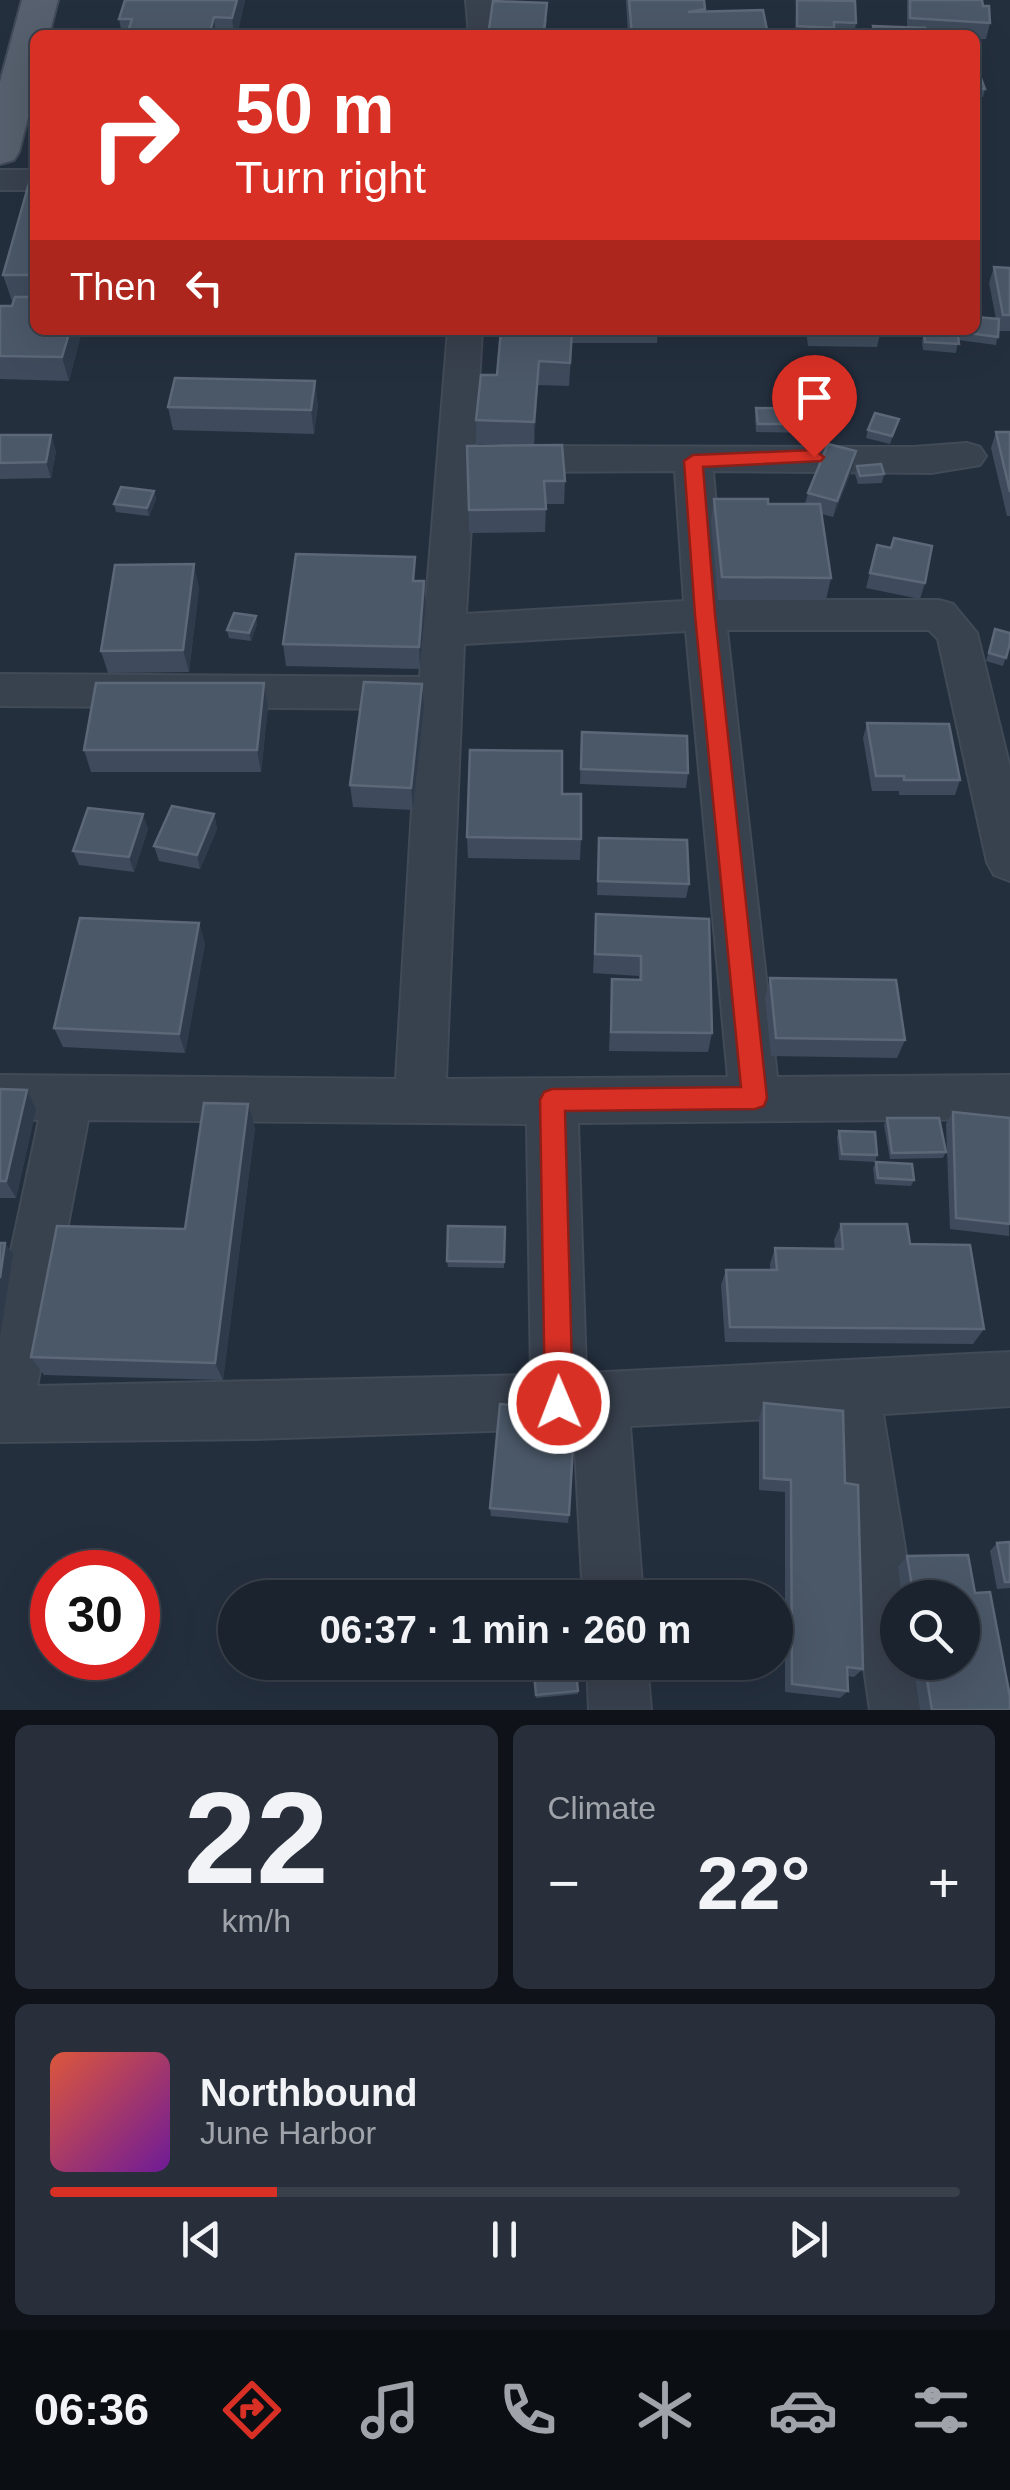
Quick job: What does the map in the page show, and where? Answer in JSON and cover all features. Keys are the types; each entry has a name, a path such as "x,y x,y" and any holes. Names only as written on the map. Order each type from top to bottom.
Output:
{"main road":[{"path":"31,30 40,0"},
{"path":"0,152 30,35"},
{"path":"0,105 6,86 20,70"}],"street":[{"path":"480,0 483,30"},
{"path":"0,180 30,180"},
{"path":"420,1102 440,693 465,335"},
{"path":"454,459 693,461 841,456 942,461 967,456"},
{"path":"693,461 755,1098"},
{"path":"444,630 705,615 939,615 957,633 1010,862"},
{"path":"0,690 440,693"},
{"path":"0,1097 420,1102 1010,1097"},
{"path":"68,1098 2,1414 370,1411 852,1390 1010,1378"},
{"path":"552,1100 579,1402 610,1580"},
{"path":"852,1390 901,1710"},
{"path":"618,1680 620,1710"}],"building":[{"path":"125,0 237,0 232,18 214,17 210,30 129,30 132,19 119,19"},
{"path":"629,0 704,0 705,9 688,12 763,10 767,30 632,30"},
{"path":"797,0 855,1 856,23 834,22 834,28 797,26"},
{"path":"910,0 982,0 983,6 989,6 990,23 910,18"},
{"path":"493,1 547,3 544,30 489,29"},
{"path":"873,26 925,28 925,30 874,30"},
{"path":"30,180 30,275 3,275"},
{"path":"994,267 1010,268 1010,315 1003,315"},
{"path":"15,297 30,297 30,335 69,335 62,357 0,356 0,306 12,306"},
{"path":"980,317 999,319 998,337 980,335"},
{"path":"501,335 572,335 570,363 539,361 534,422 476,420 481,375 497,375"},
{"path":"924,335 947,335 958,336 959,344 925,342"},
{"path":"175,378 315,381 311,410 168,407"},
{"path":"756,408 808,409 810,424 758,424"},
{"path":"875,413 899,419 892,436 868,430"},
{"path":"996,432 1010,432 1010,492"},
{"path":"0,435 51,435 46,462 0,463"},
{"path":"828,444 856,451 837,501 808,493"},
{"path":"562,445 565,481 544,481 546,509 469,510 467,446"},
{"path":"881,464 884,474 860,476 857,466"},
{"path":"121,487 154,491 147,508 114,504"},
{"path":"714,499 820,504 831,578 722,577"},
{"path":"894,538 932,546 925,583 870,573 877,545 891,548"},
{"path":"296,554 415,557 413,581 424,581 419,647 283,644"},
{"path":"194,564 183,650 101,651 115,565"},
{"path":"234,613 256,616 249,633 227,630"},
{"path":"995,629 1010,633 1006,658 989,653"},
{"path":"364,682 422,684 411,788 350,785"},
{"path":"96,683 264,683 257,750 84,750"},
{"path":"867,723 949,724 960,780 876,776"},
{"path":"582,732 687,736 688,773 581,769"},
{"path":"470,750 562,751 562,794 581,794 581,839 467,837"},
{"path":"172,806 214,814 197,855 154,846"},
{"path":"88,808 143,814 129,857 73,851"},
{"path":"599,838 687,840 689,884 598,881"},
{"path":"596,914 709,919 712,1033 611,1032 612,979 641,980 641,956 595,954"},
{"path":"80,918 199,923 179,1034 54,1028"},
{"path":"770,978 896,980 905,1040 776,1038"},
{"path":"0,1089 27,1090 6,1181 0,1181"},
{"path":"204,1103 248,1104 215,1363 31,1357 57,1226 185,1229"},
{"path":"953,1112 1010,1118 1010,1224 956,1218"},
{"path":"887,1118 939,1118 946,1152 892,1153"},
{"path":"839,1131 875,1132 877,1155 842,1154"},
{"path":"876,1162 912,1164 914,1180 878,1178"},
{"path":"841,1224 907,1224 910,1244 970,1245 984,1329 730,1327 726,1270 777,1270 775,1248 843,1249"},
{"path":"448,1226 505,1227 504,1262 447,1261"},
{"path":"0,1243 5,1243 0,1278"},
{"path":"764,1403 843,1411 845,1483 858,1485 863,1669 847,1667 848,1691 792,1684 791,1480 764,1478"},
{"path":"500,1404 575,1411 569,1515 490,1508"},
{"path":"1010,1542 1010,1582 1005,1582 997,1543"},
{"path":"968,1555 973,1580 911,1580 907,1556"},
{"path":"990,1592 1010,1710 932,1710 927,1680 980,1680 980,1593"},
{"path":"535,1680 577,1680 578,1691 536,1695"}],"route":[{"path":"559,1403 552,1100 755,1098 693,461 814,457"}]}
